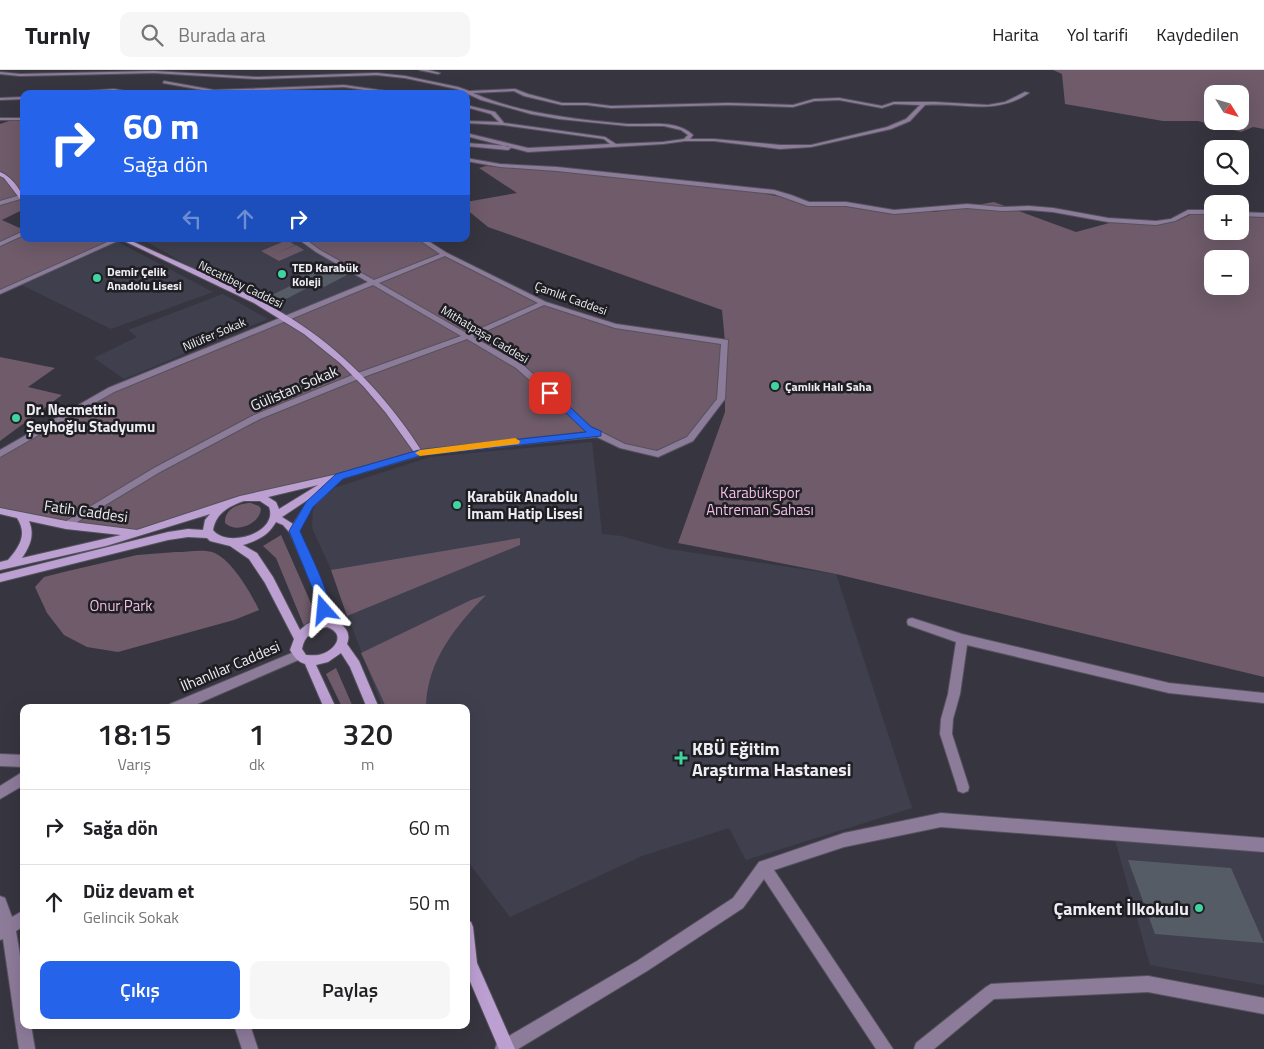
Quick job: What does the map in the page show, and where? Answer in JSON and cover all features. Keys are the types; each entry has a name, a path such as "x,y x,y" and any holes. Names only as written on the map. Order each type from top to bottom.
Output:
{"street":[{"path":"12,74 17,70"},
{"path":"120,72 125,70"},
{"path":"194,75 202,70"},
{"path":"272,78 281,70"},
{"path":"335,75 339,70"},
{"path":"368,75 372,70"},
{"path":"422,70 438,73"},
{"path":"0,73 154,72 272,78 368,75 405,77 462,90"},
{"path":"164,82 209,90"},
{"path":"266,90 344,86 377,90"},
{"path":"470,92 515,90 526,95 562,104 587,104 610,107 728,104 793,106 814,100 839,98 882,107 894,103 988,106 1006,103 1027,94"},
{"path":"470,93 516,108 559,118 628,125 664,125 683,129 691,135 685,140"},
{"path":"0,95 20,94"},
{"path":"0,99 20,98"},
{"path":"470,144 528,150 685,140 714,140 780,147 811,146 889,128 908,120 924,104"},
{"path":"470,107 493,113 503,124"},
{"path":"0,119 20,119"},
{"path":"0,124 15,119"},
{"path":"470,122 503,124 605,138 614,145"},
{"path":"470,135 528,150"},
{"path":"470,159 491,164 774,192 790,196 808,204 846,204 894,212 967,206 1029,208 1054,210 1108,220 1156,223 1173,220 1188,212 1204,212"},
{"path":"0,174 6,177 20,196"},
{"path":"0,203 20,199"},
{"path":"1249,214 1264,214"},
{"path":"0,244 20,235"},
{"path":"0,292 112,242"},
{"name":"Necatibey Caddesi","path":"129,242 270,309 330,350 358,376 397,421 419,453"},
{"name":"Mithatpaşa Caddesi","path":"305,242 519,366 588,429 623,446 658,454 690,439 721,399 725,342"},
{"name":"Çamlık Caddesi","path":"426,242 445,254 544,303 615,326 725,342"},
{"name":"Nilüfer Sokak","path":"0,454 111,390 445,254"},
{"name":"Gülistan Sokak","path":"66,525 157,470 258,417 358,376 468,336 544,303"},
{"path":"0,566 140,534 223,506 238,499 339,477 419,453 597,434"},
{"path":"223,506 209,520 207,528 214,540 222,543 233,543 256,536 265,530 274,517 339,477"},
{"path":"294,531 310,505 339,477"},
{"path":"254,497 271,502 275,508 274,517"},
{"name":"Fatih Caddesi","path":"0,511 66,525 168,536"},
{"path":"12,563 22,550 28,536 28,525 21,516"},
{"path":"274,517 286,522 294,531 322,597 327,623"},
{"path":"0,578 168,536 188,533 209,534"},
{"path":"233,543 253,556 269,580 299,638"},
{"path":"912,622 962,639 1169,688 1264,698"},
{"path":"304,658 324,660 331,656 342,645 344,639 342,630 338,626 327,623 314,626 299,638 296,650 304,658 328,704"},
{"path":"962,639 954,694 947,719 946,734 963,787"},
{"path":"342,645 355,664 371,704"},
{"name":"İlhanlılar Caddesi","path":"184,704 304,658"},
{"path":"0,760 20,761"},
{"path":"0,794 20,780"},
{"path":"470,967 505,1049 642,966 738,903 764,867 844,840 941,820 1264,845"},
{"path":"764,867 885,1049"},
{"path":"0,903 20,1013"},
{"path":"4,930 20,920"},
{"path":"922,1049 991,992 1148,984 1264,1006"},
{"path":"23,1029 27,1049"},
{"path":"243,1029 250,1049"}],"shaded area":[{"name":"Demir Çelik Anadolu Lisesi","path":"118,242 213,292 111,329 22,285"},
{"name":"TED Karabük Koleji","path":"147,242 301,242 373,283 285,318 234,292"},
{"path":"223,294 268,319 124,379 94,358 137,337 128,330"},
{"name":"KBÜ Eğitim Araştırma Hastanesi","path":"592,442 602,534 621,536 668,549 836,574 912,808 746,860 729,828 642,856 510,917 470,864 470,704 381,704 329,565 312,528 313,509 318,500 334,488 430,457"},
{"name":"Çamkent İlkokulu","path":"1115,840 1264,850 1264,985 1150,965"}],"green space":[{"path":"1053,70 1264,70 1264,129 1253,127 1249,129 1249,85 1204,85 1204,123 1163,121 1065,104 1062,74"},
{"path":"20,119 20,211 2,220 20,228 20,242 112,242 0,292 0,124"},
{"name":"Karabükspor Antreman Sahası","path":"486,166 708,183 818,204 893,210 934,212 994,202 1076,232 1124,219 1155,225 1177,221 1196,212 1204,212 1204,240 1249,240 1249,215 1264,216 1264,677 836,574 678,543 725,412 725,354 721,399 690,439 658,454 623,446 597,433 419,453 254,497 140,534 0,511 0,454 111,390 372,283 305,242 425,242 544,303 615,326 725,342 722,310 488,227 470,212 470,201 517,193 479,168"},
{"path":"282,242 290,242 295,245 275,254 296,245 304,250 279,261 261,251"},
{"name":"Dr. Necmettin Şeyhoğlu Stadyumu","path":"0,357 55,368 28,387 62,395 0,441"},
{"path":"251,503 259,506 261,509 260,514 252,523 235,528 225,523 227,514 233,508"},
{"path":"281,535 318,619 304,626 276,558 263,546"},
{"path":"520,538 520,545 347,616 331,570"},
{"name":"Onur Park","path":"203,551 212,552 219,556 240,577 259,610 234,620 118,652 87,647 64,635 47,613 35,587 44,577 68,571 137,555"},
{"path":"486,595 454,632 437,660 431,675 426,704 385,704 361,653 471,600"},
{"path":"336,668 352,704 341,704 326,674"}],"building":[{"path":"320,262 347,275 324,287 317,283 284,300 272,295 306,278 296,273"},
{"name":"Çamkent İlkokulu","path":"1128,860 1231,868 1264,943 1155,934"}],"slow traffic":[{"path":"420,453 515,441"}],"place":[{"name":"TED Karabük Koleji","path":"282,274"},
{"name":"Demir Çelik Anadolu Lisesi","path":"97,278"},
{"name":"Çamlık Halı Saha","path":"775,386"},
{"name":"Dr. Necmettin Şeyhoğlu Stadyumu","path":"16,418"},
{"name":"Karabük Anadolu İmam Hatip Lisesi","path":"457,505"},
{"name":"KBÜ Eğitim Araştırma Hastanesi","path":"681,758"},
{"name":"Çamkent İlkokulu","path":"1199,908"}],"route":[{"path":"324,610 322,597 294,531 310,505 339,477 419,453 597,434 588,429 550,393"}]}
